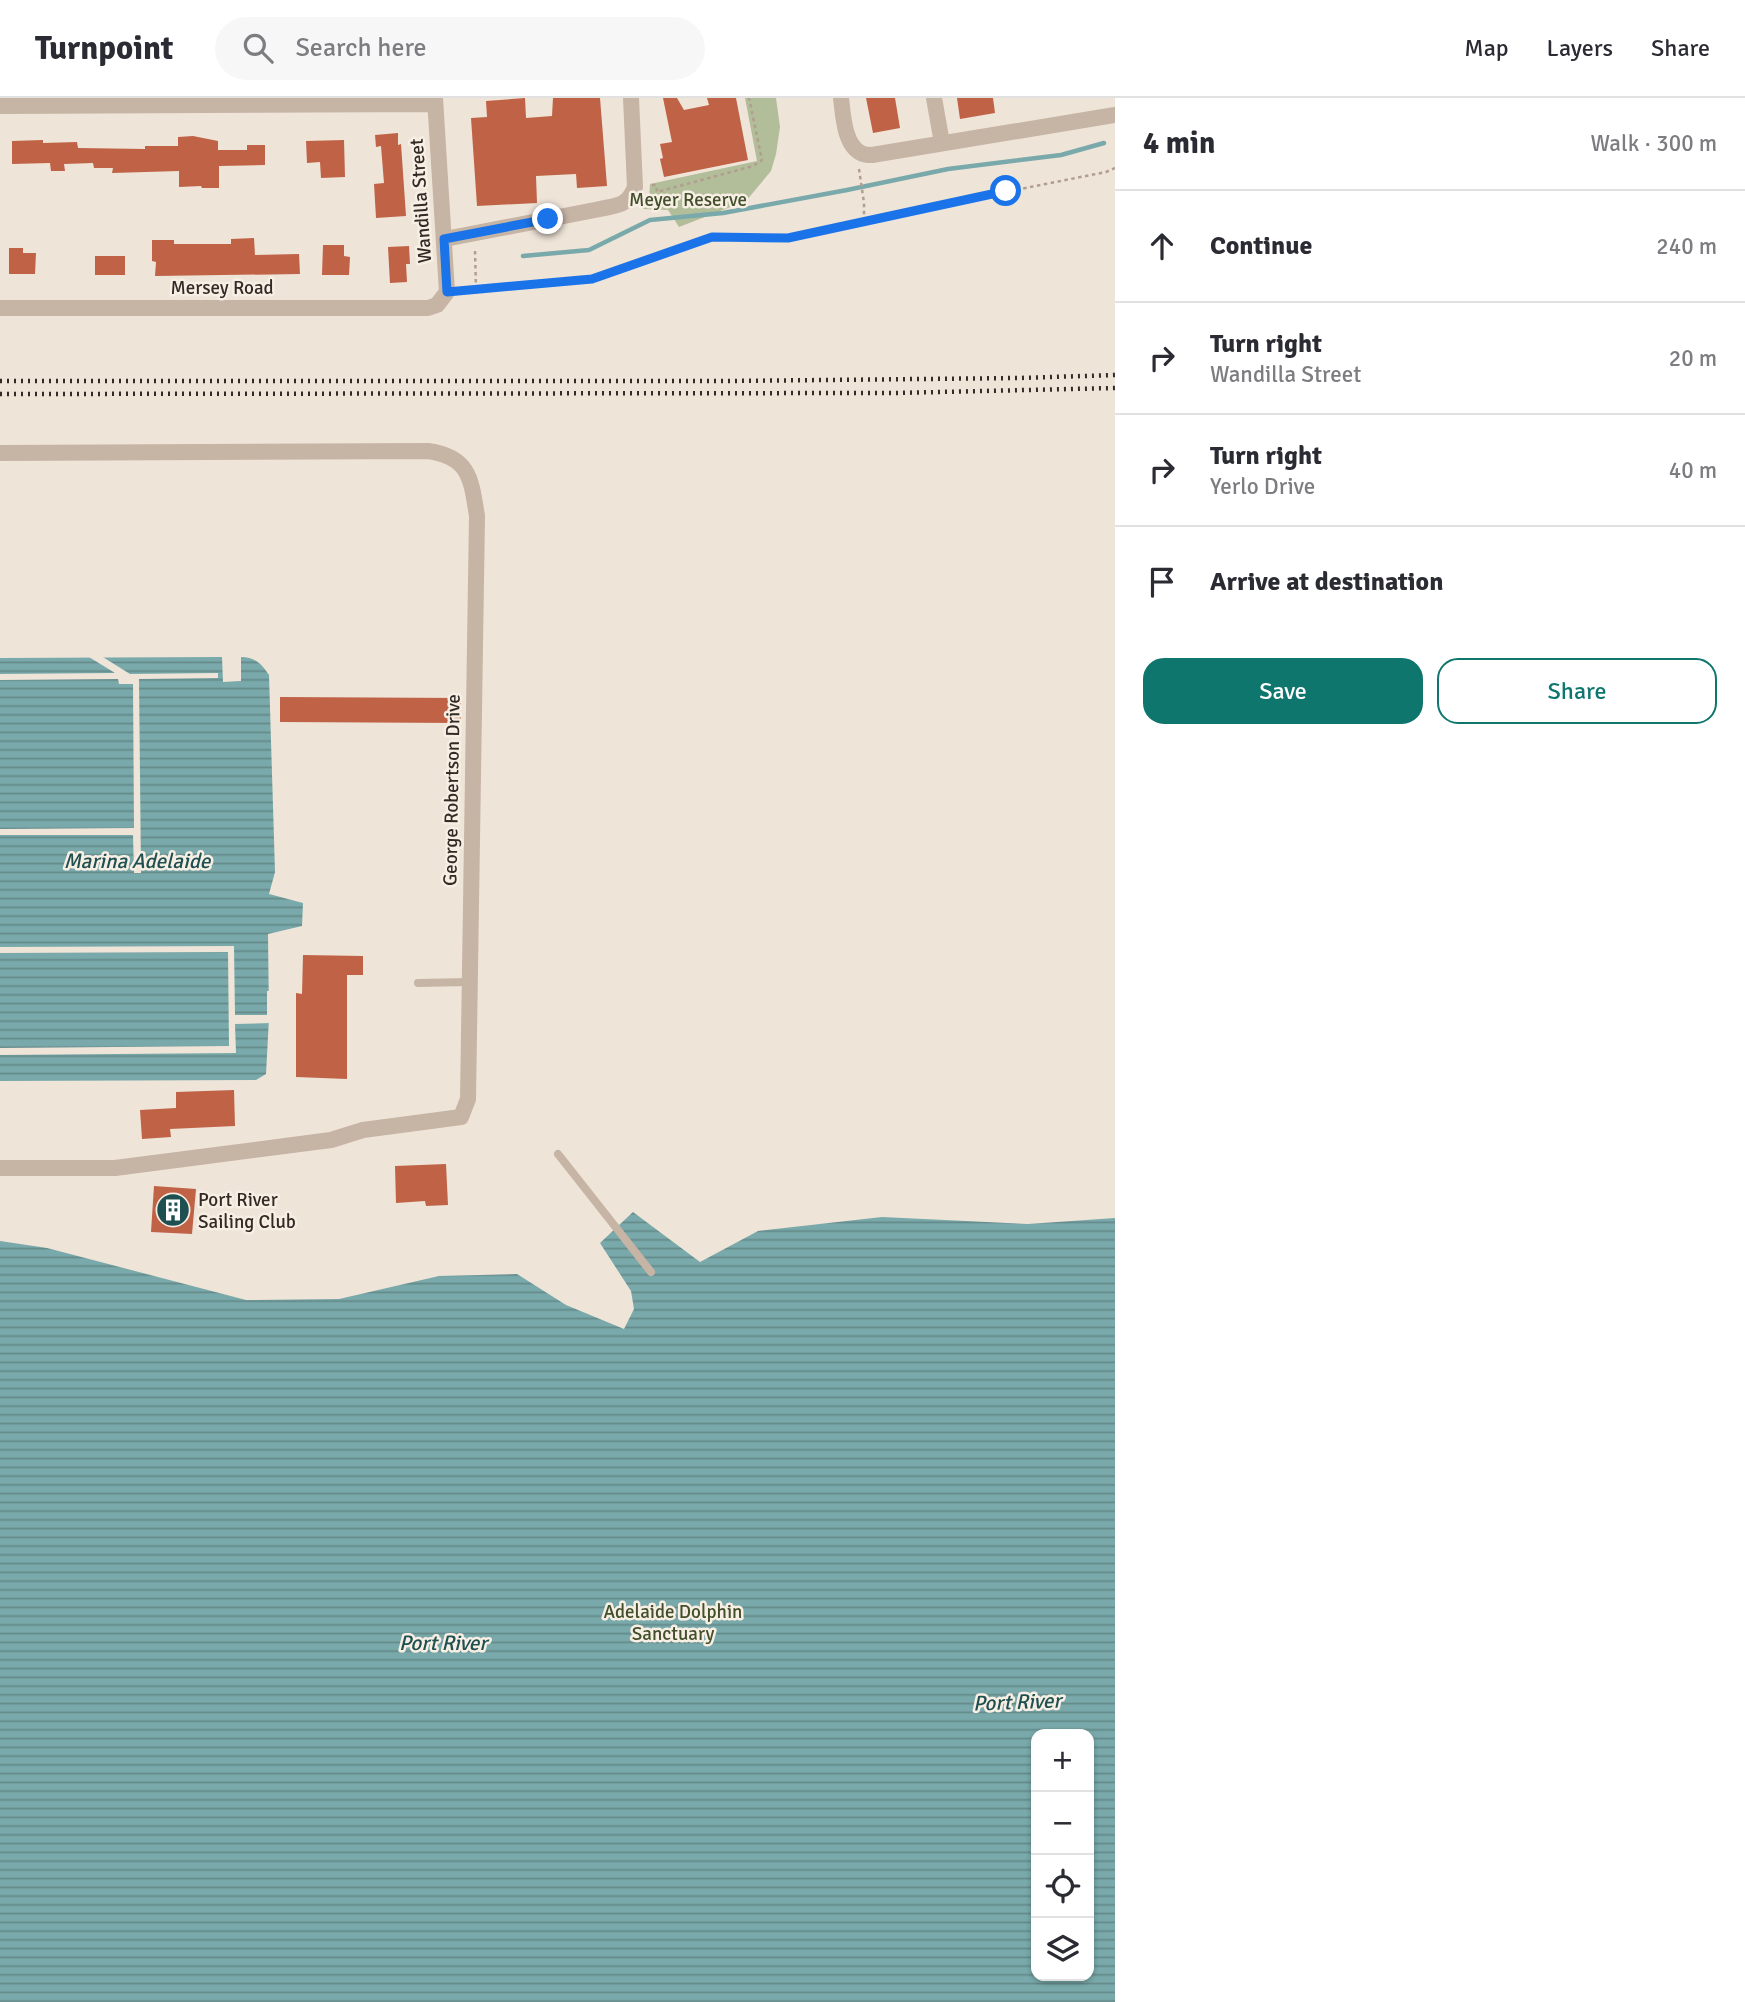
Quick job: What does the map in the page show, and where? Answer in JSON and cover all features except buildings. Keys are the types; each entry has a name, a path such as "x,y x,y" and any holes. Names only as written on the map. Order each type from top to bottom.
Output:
{"street":[{"path":"444,239 600,209 622,204 631,198 635,187 631,98"},
{"path":"841,98 852,145 861,153 872,155 1115,115"},
{"path":"934,98 942,143"},
{"path":"0,106 435,101"},
{"name":"Wandilla Street","path":"435,101 444,239 444,296"},
{"name":"Mersey Road","path":"0,308 428,308 438,305 444,296"},
{"name":"George Robertson Drive","path":"0,453 446,453 463,465 472,483 477,516 468,1099 461,1117 363,1130 331,1140 115,1168 0,1168"}],"lane":[{"path":"418,983 469,982"},
{"path":"558,1154 651,1272"}],"path":[{"path":"652,185 656,185 657,192 753,166 762,160 749,98"},
{"path":"444,296 476,289 592,279 712,237 788,238 1115,168"},
{"path":"861,170 864,220"},
{"path":"475,247 476,289"}],"green space":[{"name":"Meyer Reserve","path":"745,98 776,98 780,127 771,171 746,201 679,227 668,210 643,209 649,199 650,184 757,161"}],"water":[{"name":"Marina Adelaide","path":"222,657 223,682 241,681 241,657 258,662 269,675 275,872 269,894 303,903 302,926 268,934 269,1018 266,1074 256,1080 0,1081 0,658"},
{"name":"Port River","path":"633,1212 700,1262 758,1231 882,1217 1028,1224 1115,1218 1115,2002 0,2002 0,1241 47,1248 246,1300 339,1299 439,1276 517,1274 566,1305 624,1329 634,1309 631,1291 600,1243"}],"pier":[{"path":"90,654 98,654 130,674 218,673 218,678 139,679 141,873 134,873 133,835 0,835 0,829 134,828 133,684 119,684 118,679 0,680 0,674 115,673 89,657"},
{"path":"234,946 235,1015 267,1015 267,991 272,991 271,1023 235,1024 236,1053 0,1055 0,1048 229,1046 228,952 0,953 0,947"}],"waterway":[{"path":"523,256 589,250 650,220 723,213 948,169 1061,155 1104,143"}],"railway":[{"path":"0,381 728,381 1115,375"},
{"path":"0,394 895,393 1115,388"}],"place":[{"name":"Port River Sailing Club","path":"173,1210"}],"route":[{"path":"548,219 444,239 447,292 592,279 712,237 788,238 1006,191"}],"park label":[{"name":"Adelaide Dolphin Sanctuary","path":"673,1622"}]}
